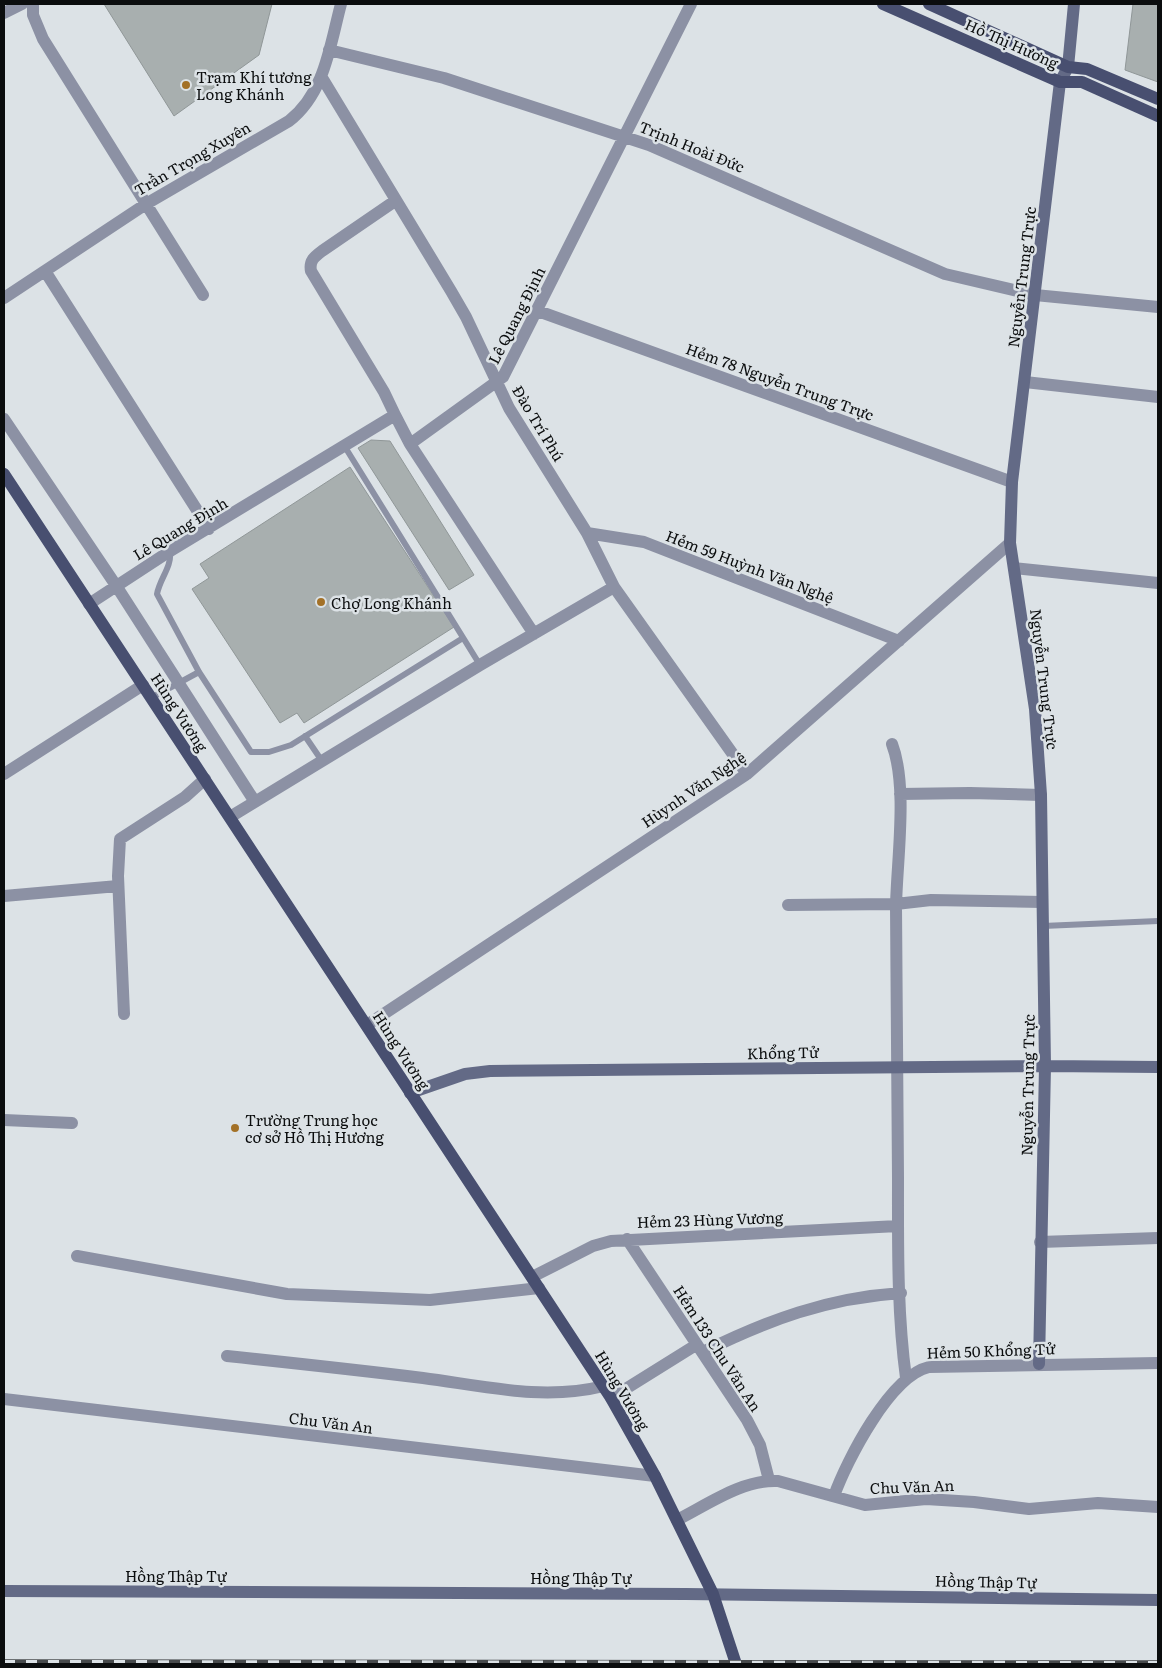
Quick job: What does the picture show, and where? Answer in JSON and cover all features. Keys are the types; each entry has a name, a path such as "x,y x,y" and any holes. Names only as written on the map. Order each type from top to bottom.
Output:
{"main road":[{"name":"Hồ Thị Hương","path":"883,4 1060,82 1082,82 1158,116"},
{"name":"Hồ Thị Hương","path":"929,4 1068,67 1087,69 1158,99"},
{"name":"Hùng Vương","path":"4,474 604,1386 655,1476 713,1594 736,1664"}],"street":[{"path":"4,13 22,4"},
{"path":"33,4 33,15 43,39 203,295"},
{"name":"Trần Trọng Xuyên","path":"4,298 146,204 289,121 308,104 321,76 341,4"},
{"name":"Lê Quang Định","path":"410,444 496,383 507,369 538,311 623,136 691,4"},
{"name":"Nguyễn Trung Trực","path":"1039,1364 1045,1066 1040,795 1035,709 1010,543 1012,482 1060,82 1068,67 1074,4"},
{"name":"Trịnh Hoài Đức","path":"329,50 444,78 623,136 732,179 928,269 991,286 1035,295 1158,307"},
{"name":"Đào Trí Phú","path":"321,76 466,317 509,408 587,533 614,587 747,774"},
{"path":"395,201 312,258 311,271 384,392 410,444 534,634"},
{"path":"45,271 209,529"},
{"name":"Hẻm 78 Nguyễn Trung Trực","path":"538,311 1012,482"},
{"path":"1025,382 1158,397"},
{"name":"Lê Quang Định","path":"90,604 170,551 345,447 395,415"},
{"path":"4,419 117,587 255,802"},
{"name":"Hẻm 59 Huỳnh Văn Nghệ","path":"587,533 644,542 899,641"},
{"name":"Hùynh Văn Nghệ","path":"367,1025 747,774 1010,543"},
{"path":"1014,568 1158,583"},
{"path":"230,817 480,665 614,587"},
{"path":"4,774 143,685"},
{"path":"892,744 898,760 900,794 896,904 896,1068 898,1226 902,1345 906,1378"},
{"path":"124,1014 118,886 120,839 185,797 205,780"},
{"path":"900,794 1040,795"},
{"path":"4,896 118,886"},
{"path":"788,905 896,904 931,900 1042,902"},
{"name":"Khổng Tử","path":"410,1093 465,1074 490,1071 1045,1066 1158,1068"},
{"path":"4,1120 72,1123"},
{"name":"Hẻm 23 Hùng Vương","path":"532,1277 594,1246 627,1239 898,1226"},
{"path":"1040,1242 1158,1238"},
{"name":"Hẻm 133 Chu Văn An","path":"627,1239 755,1435 769,1480"},
{"path":"76,1256 288,1294 430,1300 539,1288"},
{"path":"611,1398 700,1349 804,1309 848,1298 901,1293"},
{"path":"228,1356 425,1378 523,1392 577,1393 604,1386"},
{"name":"Hẻm 50 Khổng Tử","path":"834,1496 856,1444 906,1378 918,1370 929,1367 1158,1363"},
{"name":"Chu Văn An","path":"4,1400 655,1476"},
{"path":"677,1520 734,1491 769,1480"},
{"name":"Chu Văn An","path":"769,1480 865,1505 933,1500 974,1502 1030,1509 1098,1503 1158,1507"},
{"name":"Hồng Thập Tự","path":"4,1591 713,1594 1158,1600"}],"lane":[{"path":"345,447 480,665"},
{"path":"170,551 170,565 160,581 157,594 199,672 251,752 269,752 290,745 463,638"},
{"path":"152,698 199,672"},
{"path":"305,736 322,761"},
{"path":"1043,926 1158,921"}],"building":[{"name":"Trạm Khí tương Long Khánh","path":"104,4 272,4 259,55 174,116"},
{"path":"1133,4 1158,4 1158,82 1125,70"},
{"path":"371,440 390,441 474,575 449,590 358,448"},
{"path":"350,467 454,627 304,723 297,713 280,723 192,589 209,578 200,564"}],"railway":[{"path":"4,1662 1158,1663"}],"place":[{"name":"Trạm Khí tương Long Khánh","path":"186,85"},
{"name":"Chợ Long Khánh","path":"321,602"},
{"name":"Trường Trung học cơ sở Hồ Thị Hương","path":"235,1128"}]}
